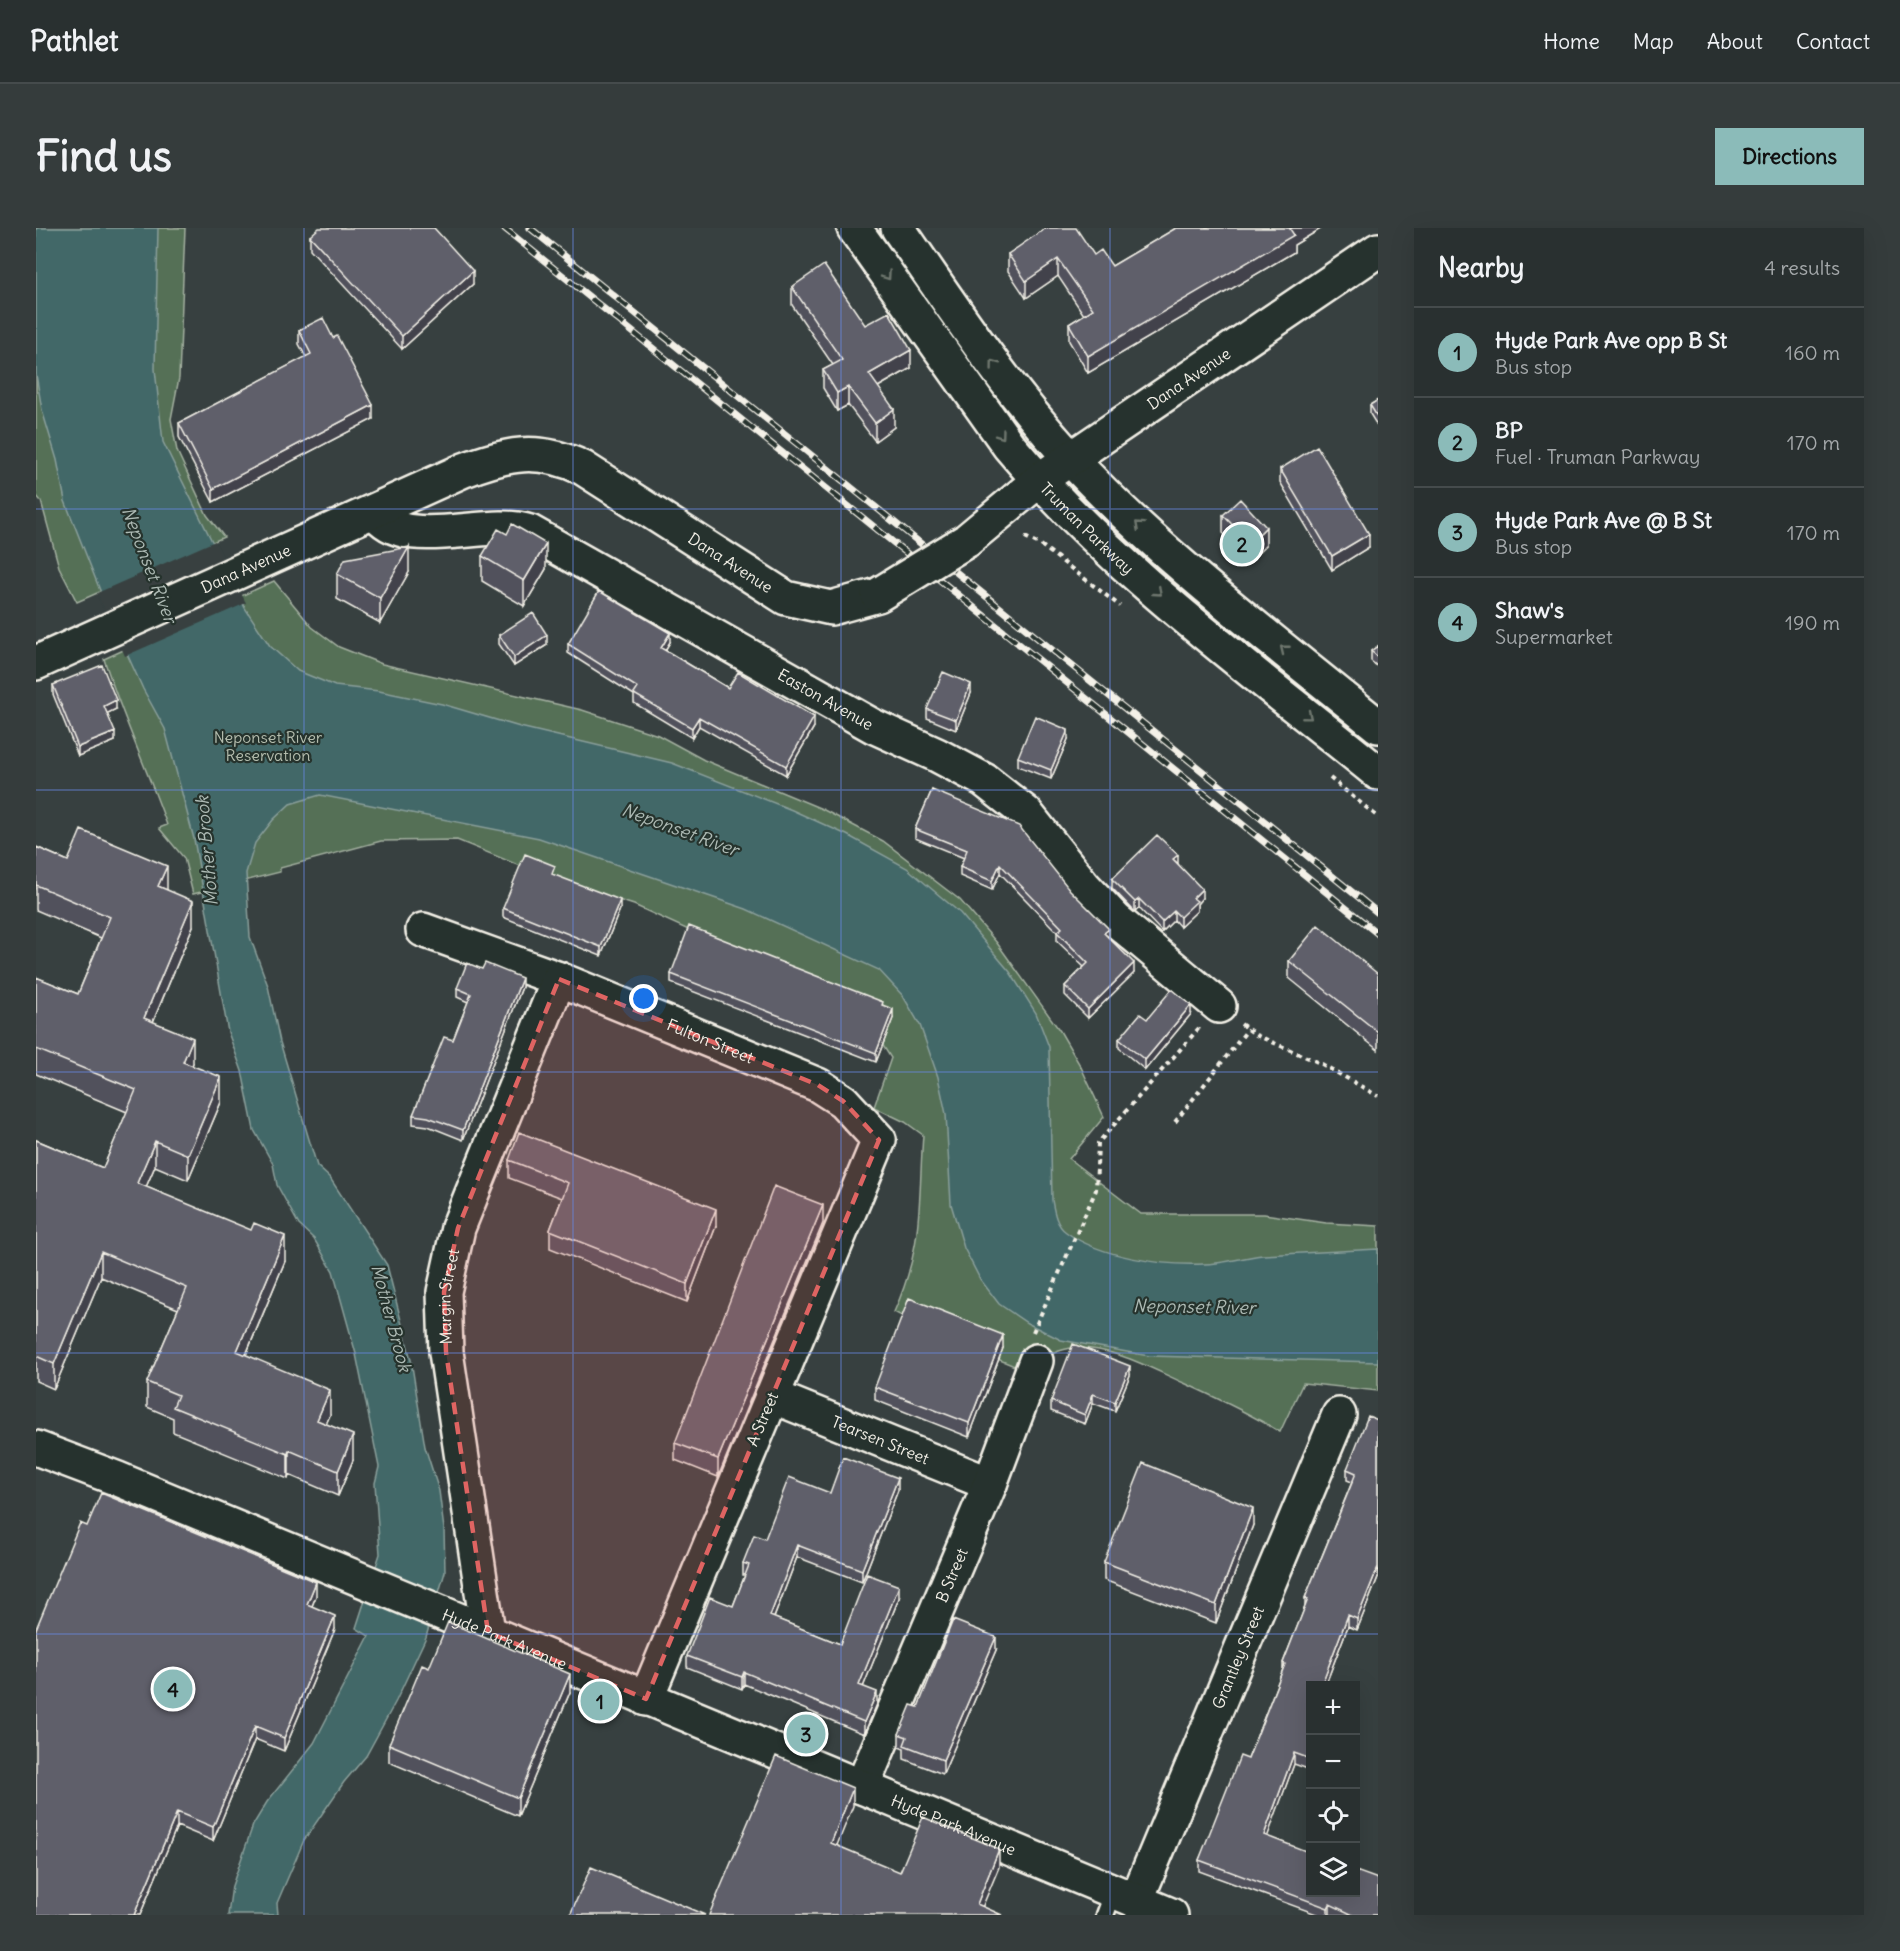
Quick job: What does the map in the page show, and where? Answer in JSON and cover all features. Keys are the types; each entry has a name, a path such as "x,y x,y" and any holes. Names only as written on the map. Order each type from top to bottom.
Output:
{"street":[{"name":"Truman Parkway","path":"854,228 1010,447 1077,520 1180,612 1378,773"},
{"path":"898,228 973,337 1071,459 1123,511 1202,580 1378,726"},
{"name":"Dana Avenue","path":"36,663 492,459 524,454 554,457 599,477 786,597 831,608 878,595 966,541 1039,480 1378,250"},
{"name":"Easton Avenue","path":"375,511 388,525 411,531 447,532 507,526 530,532 873,726 937,754 984,780 1026,813 1089,892 1116,921 1219,1006"},
{"name":"Fulton Street","path":"423,930 560,979 818,1086 843,1101 879,1140"},
{"name":"Margin Street","path":"488,1632 446,1352 444,1292 458,1228 560,979"},
{"name":"A Street","path":"646,1699 879,1140"},
{"name":"B Street","path":"862,1787 990,1484 1033,1351"},
{"name":"Tearsen Street","path":"772,1396 990,1484"},
{"name":"Grantley Street","path":"1118,1902 1339,1415"},
{"name":"Hyde Park Avenue","path":"36,1448 862,1787 1118,1902 1171,1915"}],"path":[{"path":"1033,1351 1097,1184 1098,1143 1219,1006 1248,1029 1320,1063 1378,1096"},
{"path":"1175,1122 1248,1029"}],"highlighted area":[{"path":"559,979 818,1085 843,1101 879,1140 646,1699 488,1632 446,1352 444,1292 458,1228"}],"green space":[{"path":"36,228 185,228 179,378 171,419 177,451 207,515 224,537 77,602 59,567 41,501 36,495"},
{"name":"Neponset River Reservation","path":"274,581 312,627 339,647 382,664 582,710 658,735 704,760 822,809 883,841 960,900 997,943 1060,1031 1081,1067 1104,1117 1069,1159 1141,1214 1264,1214 1326,1223 1378,1226 1378,1391 1303,1383 1280,1432 1221,1400 1118,1355 1089,1349 1068,1349 1048,1356 1024,1370 932,1332 894,1312 904,1288 915,1245 920,1203 923,1135 905,1122 874,1107 891,1058 859,1008 634,905 550,878 457,840 381,841 280,868 280,872 193,894 184,858 159,828 167,825 104,659"}],"water":[{"name":"Neponset River Reservation","path":"36,228 158,228 155,369 163,442 245,608 270,646 298,671 335,686 379,691 442,704 520,727 672,763 792,810 847,835 907,868 960,913 1010,972 1036,1013 1049,1047 1052,1200 1060,1226 1080,1241 1096,1248 1132,1258 1170,1263 1211,1264 1263,1255 1378,1249 1378,1362 1149,1356 1061,1340 1027,1323 999,1304 980,1279 964,1248 951,1204 946,1114 938,1077 920,1025 903,996 879,970 746,909 539,838 320,795 290,804 273,820 255,843 246,873 250,937 268,986 280,1042 317,1166 330,1178 387,1265 411,1360 425,1447 439,1491 444,1529 445,1572 426,1637 396,1701 366,1756 344,1782 304,1840 277,1903 278,1915 228,1915 232,1886 253,1825 267,1802 314,1743 369,1636 356,1628 380,1554 375,1483 379,1467 356,1354 333,1271 314,1239 299,1225 277,1185 273,1164 254,1130 242,1071 228,1032 194,839 165,729 143,689 112,621 65,501 57,460 42,410 36,374"}],"pier":[{"path":"215,541 246,603 125,656 97,593"}],"building":[{"path":"319,228 434,228 473,271 402,336 310,236"},
{"path":"1046,228 1076,228 1094,255 1101,250 1112,266 1176,228 1292,228 1290,229 1294,235 1088,356 1069,324 1093,309 1058,259 1026,281 1008,254"},
{"path":"824,265 865,325 889,312 911,350 869,374 894,409 875,423 848,387 837,393 823,370 842,360 792,287"},
{"path":"323,318 333,338 337,336 373,405 213,489 179,423 311,354 299,330"},
{"path":"1378,400 1378,418 1370,405"},
{"path":"1317,446 1369,534 1332,556 1280,469"},
{"path":"1240,499 1266,527 1250,543 1223,515"},
{"path":"512,524 546,544 524,581 482,556 498,529 507,534"},
{"path":"409,547 380,598 337,574 345,559"},
{"path":"599,591 670,633 661,648 728,688 738,672 814,717 786,766 699,717 692,728 634,694 638,688 568,644"},
{"path":"533,613 547,635 514,657 499,635"},
{"path":"1378,646 1378,657 1371,651"},
{"path":"102,665 116,700 104,706 115,732 78,747 53,685"},
{"path":"943,672 971,684 956,720 927,709"},
{"path":"1035,716 1068,730 1051,770 1018,757"},
{"path":"932,790 1019,826 1070,890 1109,929 1104,933 1134,963 1088,1009 1065,986 1088,963 1057,932 1062,928 1000,864 992,881 960,867 967,850 915,829"},
{"path":"81,830 167,866 158,886 193,901 144,1018 193,1038 183,1062 221,1077 188,1155 155,1141 137,1183 251,1230 254,1223 285,1236 237,1351 330,1390 317,1420 353,1435 338,1471 289,1450 288,1454 173,1407 178,1395 147,1382 187,1288 101,1252 54,1364 36,1356 36,1140 103,1168 136,1090 36,1049 36,977 78,994 110,917 36,885 36,847 68,861"},
{"path":"1157,835 1178,855 1173,859 1202,889 1193,898 1197,901 1180,917 1174,911 1162,922 1139,899 1135,902 1112,879"},
{"path":"525,854 555,866 552,874 620,900 601,947 503,908"},
{"path":"1318,925 1378,974 1378,1032 1289,961"},
{"path":"689,926 883,1002 882,1005 893,1009 876,1053 671,974"},
{"path":"467,963 482,969 485,963 522,978 463,1130 428,1117 413,1115 444,1037 453,1040 471,994 457,988"},
{"path":"1172,989 1191,1005 1145,1060 1119,1039 1140,1014 1147,1019"},
{"path":"519,1132 716,1209 687,1284 550,1230 568,1183 509,1160"},
{"path":"774,1186 823,1205 718,1459 675,1443"},
{"path":"909,1298 1003,1335 969,1423 875,1387"},
{"path":"1073,1344 1130,1366 1115,1402 1093,1394 1085,1415 1051,1401"},
{"path":"1368,1416 1378,1420 1378,1567 1357,1619 1348,1615 1323,1681 1306,1681 1306,1757 1294,1753 1264,1835 1306,1851 1306,1897 1360,1897 1360,1872 1378,1879 1378,1915 1353,1915 1330,1904 1328,1908 1199,1860 1240,1756 1248,1759 1285,1664 1283,1663 1308,1599 1305,1598 1356,1473 1347,1469"},
{"path":"843,1457 898,1478 862,1570 797,1545 770,1616 840,1644 867,1574 899,1586 859,1685 877,1692 864,1722 744,1672 742,1677 687,1656 710,1597 733,1606 749,1565 743,1563 754,1535 765,1539 789,1477 830,1493"},
{"path":"1143,1463 1253,1508 1216,1605 1104,1562"},
{"path":"101,1493 316,1582 307,1604 335,1616 284,1738 255,1726 213,1827 177,1812 134,1915 36,1915 36,1629 80,1523 87,1526"},
{"path":"953,1620 996,1637 943,1760 904,1745 907,1737 899,1734 911,1705 918,1707"},
{"path":"448,1622 570,1674 518,1798 389,1744 422,1665 429,1668"},
{"path":"776,1756 853,1788 831,1843 900,1872 923,1817 999,1849 977,1904 1002,1915 709,1915"},
{"path":"591,1867 705,1915 570,1915"}],"railway":[{"path":"504,228 1378,934"},
{"path":"530,228 1378,913"}],"place":[{"name":"BP","path":"1242,544"},
{"name":"Shaw's","path":"173,1689"},
{"name":"Hyde Park Ave opp B St","path":"600,1701"},
{"name":"Hyde Park Ave @ B St","path":"806,1734"}],"water label":[{"name":"Neponset River","path":"149,565"},
{"name":"Neponset River","path":"680,830"},
{"name":"Mother Brook","path":"207,851"},
{"name":"Neponset River","path":"1194,1307"},
{"name":"Mother Brook","path":"391,1318"}]}
